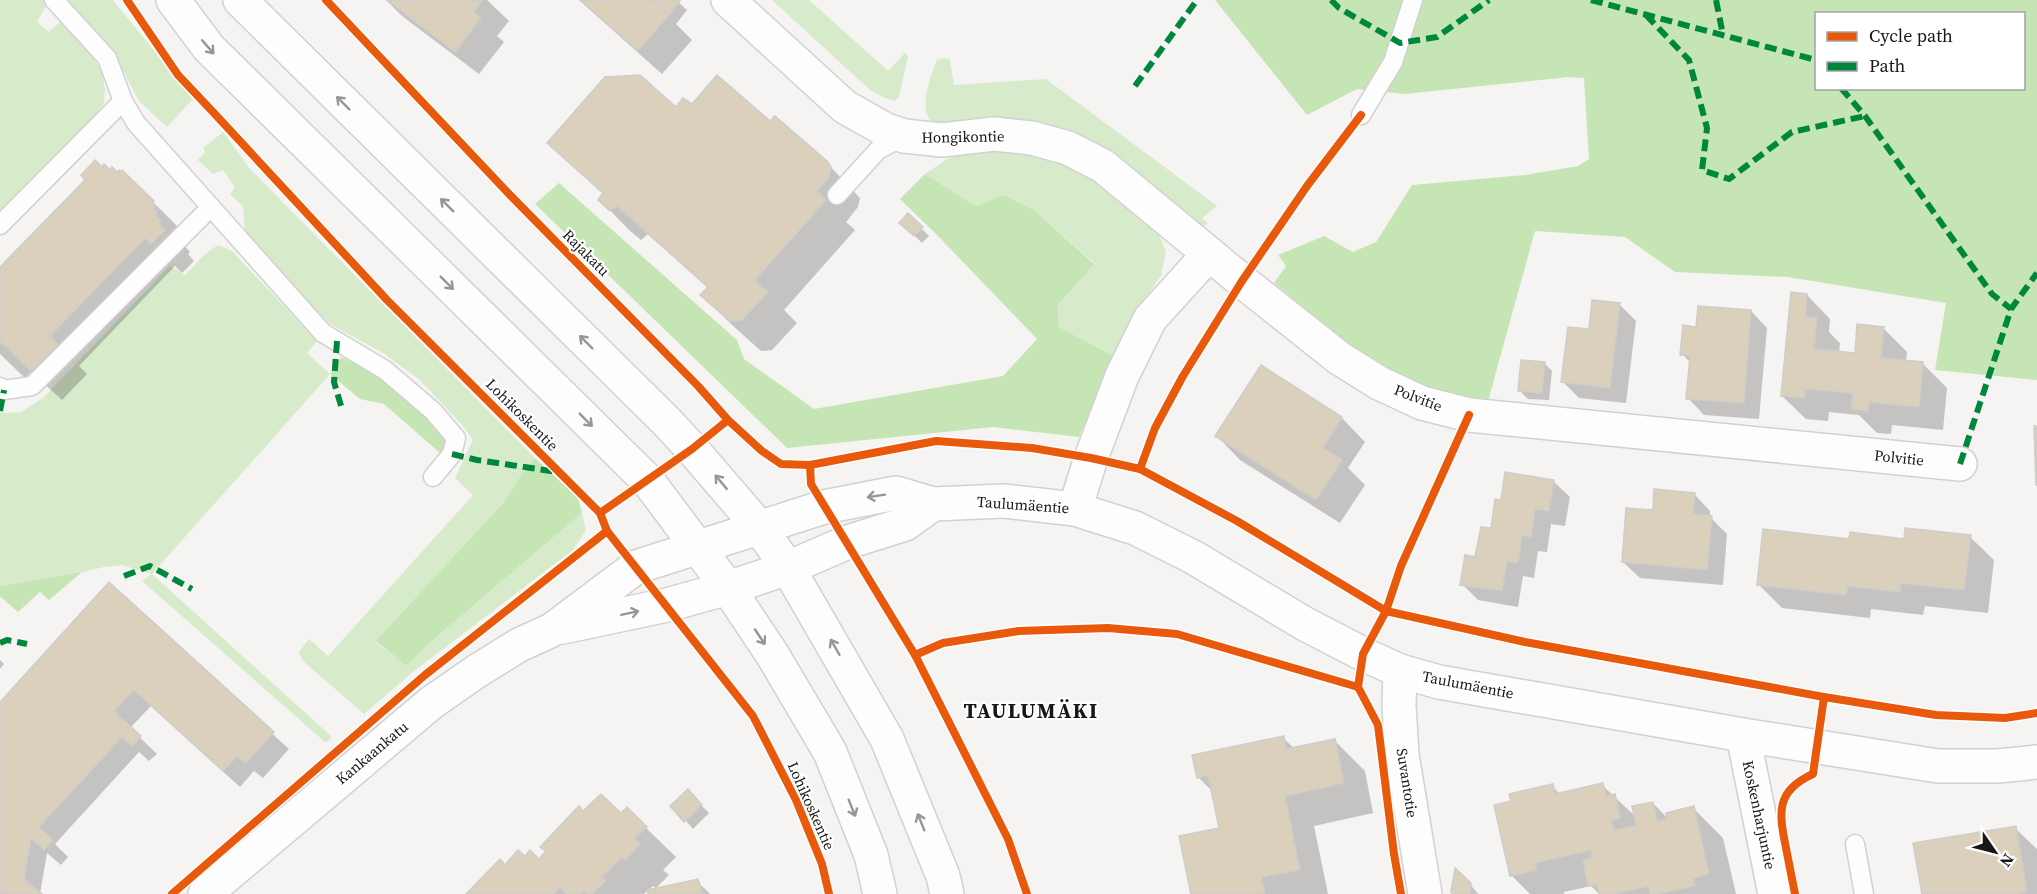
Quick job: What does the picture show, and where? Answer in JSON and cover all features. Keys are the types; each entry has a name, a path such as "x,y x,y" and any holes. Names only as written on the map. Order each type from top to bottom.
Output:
{"main road":[{"path":"173,0 209,48 648,481 728,588 772,654 830,752 871,855 880,894"},
{"path":"240,0 667,422 759,527 788,568 887,739 943,876 947,894"},
{"name":"Hongikontie","path":"728,0 845,107 868,121 904,136 942,140 994,134 1032,138 1068,147 1103,166 1209,254"},
{"path":"1075,509 1090,458 1122,376 1150,319 1209,254"},
{"name":"Polvitie","path":"1209,254 1339,358 1379,383 1422,402 1470,415 1960,464"},
{"name":"Taulumäentie","path":"699,547 824,507 896,493 933,504 1004,501 1075,509 1135,528 1184,552 1305,624 1400,671 1439,682 1743,735 1938,766 1998,766 2037,762"},
{"path":"728,588 788,568 848,542 905,524 933,504"},
{"name":"Kankaankatu","path":"552,630 636,567 699,547"},
{"name":"Kankaankatu","path":"224,888 431,703 519,645 552,630 667,605 728,588"},
{"name":"Suvantotie","path":"1400,671 1399,705 1402,755 1425,894"},
{"name":"Koskenharjuntie","path":"1743,735 1775,894"}],"lane":[{"path":"54,0 107,58 123,101 136,123 323,333 385,370 433,411 456,438 452,454 433,477"},
{"path":"1361,115 1393,62 1413,0"},
{"path":"0,225 123,101"},
{"path":"837,195 878,150 904,136"},
{"path":"0,387 4,390 32,386 211,207"},
{"path":"1855,844 1864,894"}],"green space":[{"path":"0,0 44,0 47,4 37,22 49,32 62,20 92,56 102,72 105,89 104,103 91,120 0,211"},
{"path":"68,0 113,0 193,99 167,127 139,101 113,51"},
{"path":"772,0 809,0 888,71 905,53 908,56 899,97 895,101 870,90"},
{"path":"1215,0 2037,0 2037,380 1935,370 1946,303 1788,277 1675,272 1625,237 1535,231 1488,401 1428,390 1372,364 1274,283 1286,266 1278,255 1324,236 1353,252 1376,242 1412,185 1525,175 1578,166 1589,159 1584,78 1569,77 1404,94 1357,89 1307,115"},
{"path":"950,59 954,85 1046,79 1217,206 1202,218 1208,224 1197,228 1146,185 936,127 927,114 926,94 937,60"},
{"path":"223,132 250,169 535,458 503,503 376,642 406,666 433,640 582,513 586,530 573,550 413,672 364,714 303,661 299,652 309,639 328,656 473,495 455,478 473,440 420,380 383,353 330,324 245,237 243,206 230,195 235,187 223,170 213,174 198,160 205,152 203,148"},
{"path":"965,147 1014,150 1078,166 1156,227 1166,252 1161,276 1130,319 1115,357 1059,327 1058,305 1094,263 1033,209 1003,195 976,206 925,174"},
{"path":"925,174 976,206 1003,195 1033,209 1094,264 1058,305 1059,327 1115,357 1079,437 993,427 787,448 535,204 559,183 737,340 744,359 814,409 1003,376 1037,339 900,199"},
{"path":"218,245 232,251 317,341 307,353 330,374 152,574 332,737 326,743 142,581 151,574 122,565 0,586 0,413 21,412 43,398 170,266 185,275 205,254"},
{"path":"341,357 383,378 437,428 447,442 440,453 384,404 360,399 330,374"},
{"path":"535,458 578,498 582,513 433,640 406,666 376,641 503,503"},
{"path":"82,572 49,600 40,592 18,612 0,598 0,586"}],"building":[{"path":"387,0 483,0 474,12 481,18 455,52"},
{"path":"580,0 652,0 669,15 638,51"},
{"path":"652,0 679,0 680,1 669,15"},
{"path":"640,75 676,107 683,98 692,104 717,75 770,121 775,116 831,167 829,177 817,191 826,200 755,280 768,292 741,321 730,321 700,295 708,287 617,206 610,211 598,200 603,193 547,143 605,77"},
{"path":"95,160 102,167 104,164 110,170 112,167 117,172 122,170 154,201 153,208 157,212 155,214 165,230 151,244 145,238 50,336 58,344 31,371 0,343 0,267 85,180 81,175"},
{"path":"908,213 923,227 914,236 899,223"},
{"path":"1791,292 1807,294 1805,317 1817,318 1814,349 1855,353 1857,324 1884,327 1881,358 1923,362 1919,407 1869,402 1868,411 1851,409 1853,393 1805,389 1804,398 1781,396"},
{"path":"1592,300 1620,303 1610,388 1561,382 1568,327 1589,329"},
{"path":"1698,306 1751,310 1744,403 1686,399 1690,356 1680,355 1683,325 1696,327"},
{"path":"1521,360 1545,362 1542,393 1518,391"},
{"path":"1261,365 1342,417 1323,448 1342,460 1316,500 1215,436"},
{"path":"2034,426 2037,426 2037,485 2036,485"},
{"path":"1505,472 1554,480 1549,511 1535,509 1531,537 1522,535 1518,563 1507,561 1502,591 1460,585 1465,555 1475,557 1481,527 1491,528 1495,499 1501,500"},
{"path":"1654,489 1695,493 1693,514 1712,516 1707,570 1622,562 1626,508 1653,510"},
{"path":"1905,528 1971,535 1964,590 1901,583 1900,592 1848,586 1846,595 1757,585 1763,529 1849,539 1850,532 1904,539"},
{"path":"109,582 274,732 246,763 237,756 223,771 134,690 114,711 141,736 132,746 122,737 39,827 53,840 44,850 31,838 24,879 42,894 0,894 0,702"},
{"path":"1284,736 1286,749 1335,739 1344,783 1285,796 1300,870 1261,877 1265,894 1191,894 1179,836 1219,828 1208,775 1197,778 1192,755"},
{"path":"1603,783 1606,796 1615,794 1620,818 1611,820 1614,830 1636,826 1632,806 1653,802 1657,821 1667,819 1666,813 1694,806 1709,874 1693,878 1695,886 1657,894 1650,894 1649,886 1614,894 1599,894 1597,884 1588,886 1583,860 1592,858 1591,850 1535,863 1537,870 1510,876 1494,805 1511,801 1509,794 1553,784 1555,794"},
{"path":"688,789 702,805 684,822 670,806"},
{"path":"601,794 621,813 627,807 647,827 634,839 640,844 625,860 622,857 602,877 606,880 592,894 584,891 580,894 567,894 560,887 554,894 466,894 500,859 505,865 518,850 525,856 530,850 539,859 546,851 540,847 579,806 583,811"},
{"path":"2016,826 2027,892 1922,894 1913,843"},
{"path":"1455,868 1471,883 1470,894 1451,892"},
{"path":"698,879 703,894 648,894 647,890"}],"marked path":[{"path":"1135,86 1197,0"},
{"path":"1331,0 1339,8 1400,43 1437,37 1489,0"},
{"path":"1591,0 1815,60"},
{"path":"1716,0 1723,35"},
{"path":"1646,15 1689,60 1707,128 1702,170 1729,179 1792,132 1865,116"},
{"path":"1843,90 1865,116 1992,294 2011,309"},
{"path":"1960,464 2011,309 2037,273"},
{"path":"337,341 334,382 342,409"},
{"path":"0,411 4,390"},
{"path":"452,454 558,472"},
{"path":"124,576 150,566 192,589"},
{"path":"0,643 7,640 27,644"}],"cycle path":[{"name":"Lohikoskentie","path":"127,0 178,75 387,300 600,513 607,531 753,716 796,800 822,864 829,894"},
{"name":"Rajakatu","path":"326,0 510,195 698,386 728,420 762,451 781,464 810,465 936,441 1032,448 1091,458 1140,469 1237,521 1386,611 1525,642 1824,697 1936,715 2005,718 2037,713"},
{"path":"1140,469 1155,428 1183,376 1242,281 1307,186 1361,115"},
{"path":"1358,687 1363,654 1386,611 1401,566 1469,415"},
{"path":"600,513 692,449 728,420"},
{"path":"810,465 811,484 915,655 1008,839 1027,894"},
{"path":"172,894 425,675 607,531"},
{"path":"915,655 943,643 1019,631 1108,628 1177,634 1358,687 1378,725 1401,894"},
{"path":"1795,894 1781,814 1786,796 1792,788 1813,774 1824,697"}],"district":[{"name":"TAULUMÄKI","path":"1031,711"}]}
